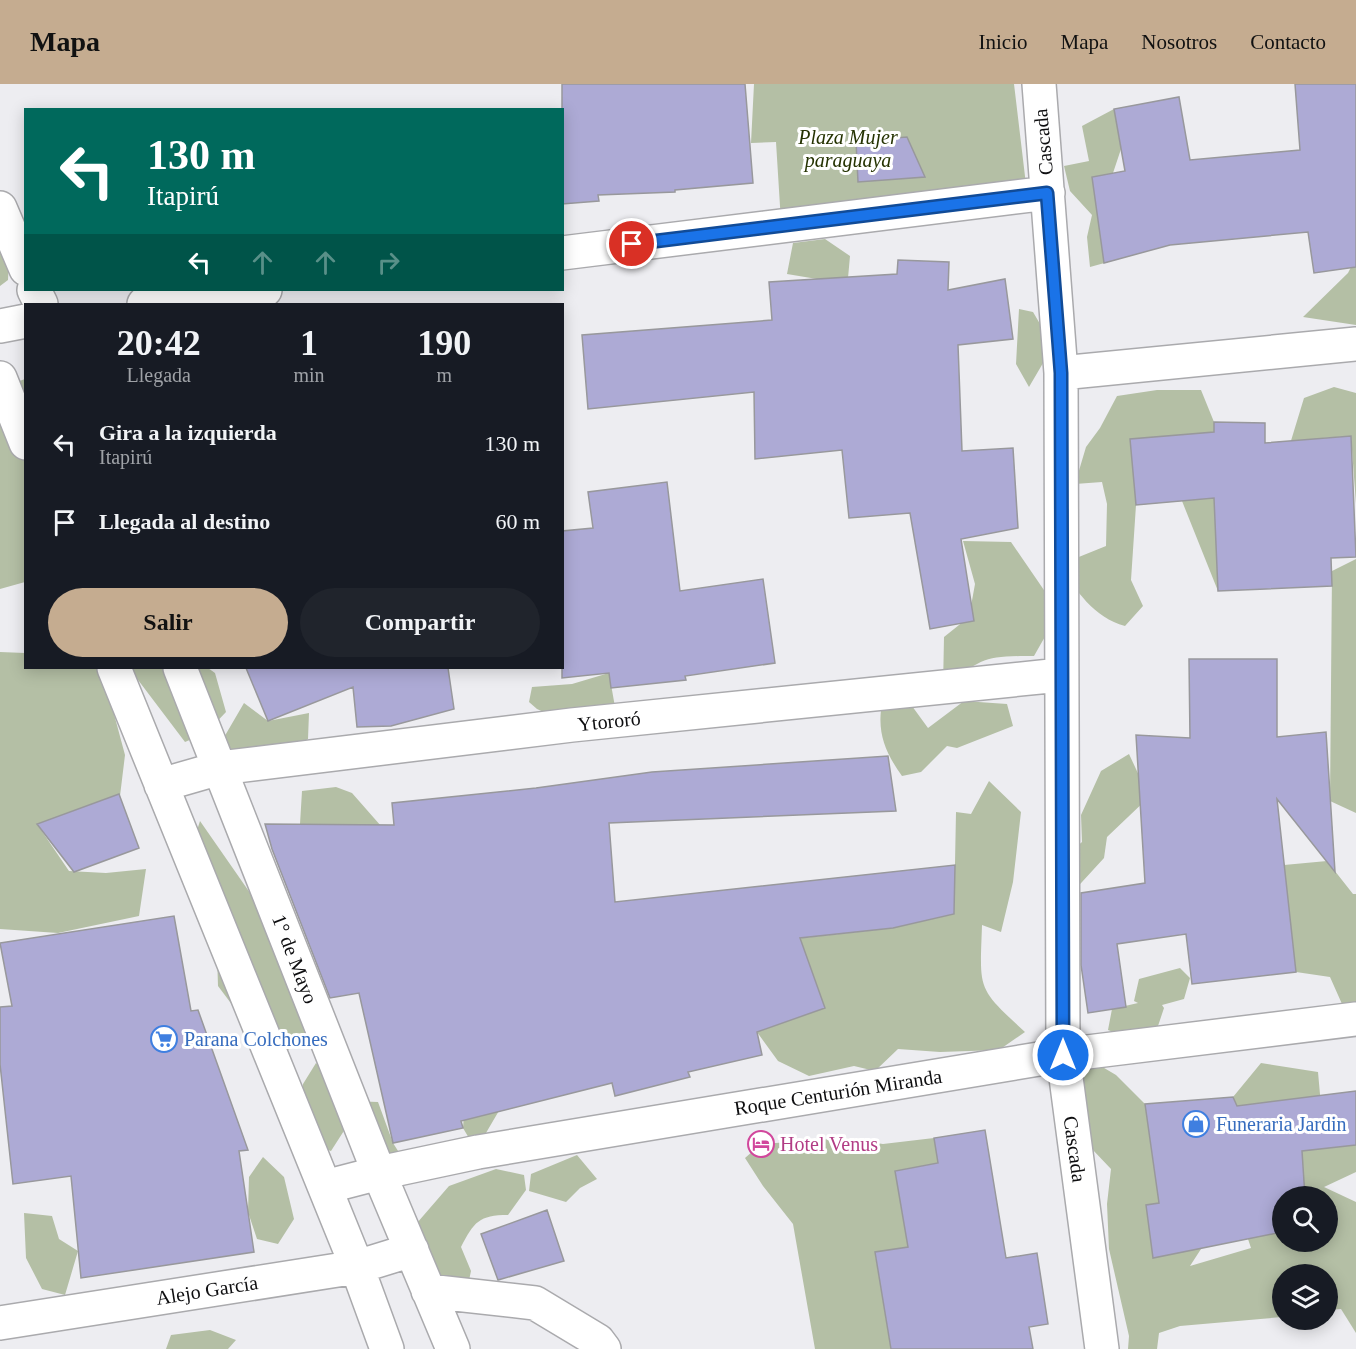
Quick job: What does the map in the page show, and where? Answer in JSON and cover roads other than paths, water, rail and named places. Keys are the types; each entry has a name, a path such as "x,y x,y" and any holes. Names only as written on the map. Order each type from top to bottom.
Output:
{"street":[{"name":"Cascada","path":"1039,84 1061,373 1060,675 1063,1055 1102,1349"},
{"path":"564,253 1047,193"},
{"path":"0,208 24,264"},
{"path":"153,303 256,291"},
{"path":"0,327 24,321"},
{"path":"1061,373 1356,344"},
{"path":"0,378 24,438"},
{"path":"114,669 325,1187 387,1349"},
{"name":"1° de Mayo","path":"180,669 378,1173 453,1349"},
{"name":"Ytororó","path":"160,785 220,768 584,724 1060,675"},
{"name":"Roque Centurión Miranda","path":"325,1187 378,1173 478,1152 1063,1055 1356,1019"},
{"name":"Alejo García","path":"0,1323 357,1267 412,1251"},
{"path":"428,1291 535,1303 598,1341 604,1349"}],"place":[{"name":"Parana Colchones","path":"164,1039"},
{"name":"Funeraria Jardin","path":"1196,1124"},
{"name":"Hotel Venus","path":"761,1144"}],"park label":[{"name":"Plaza Mujer paraguaya","path":"848,148"}]}
